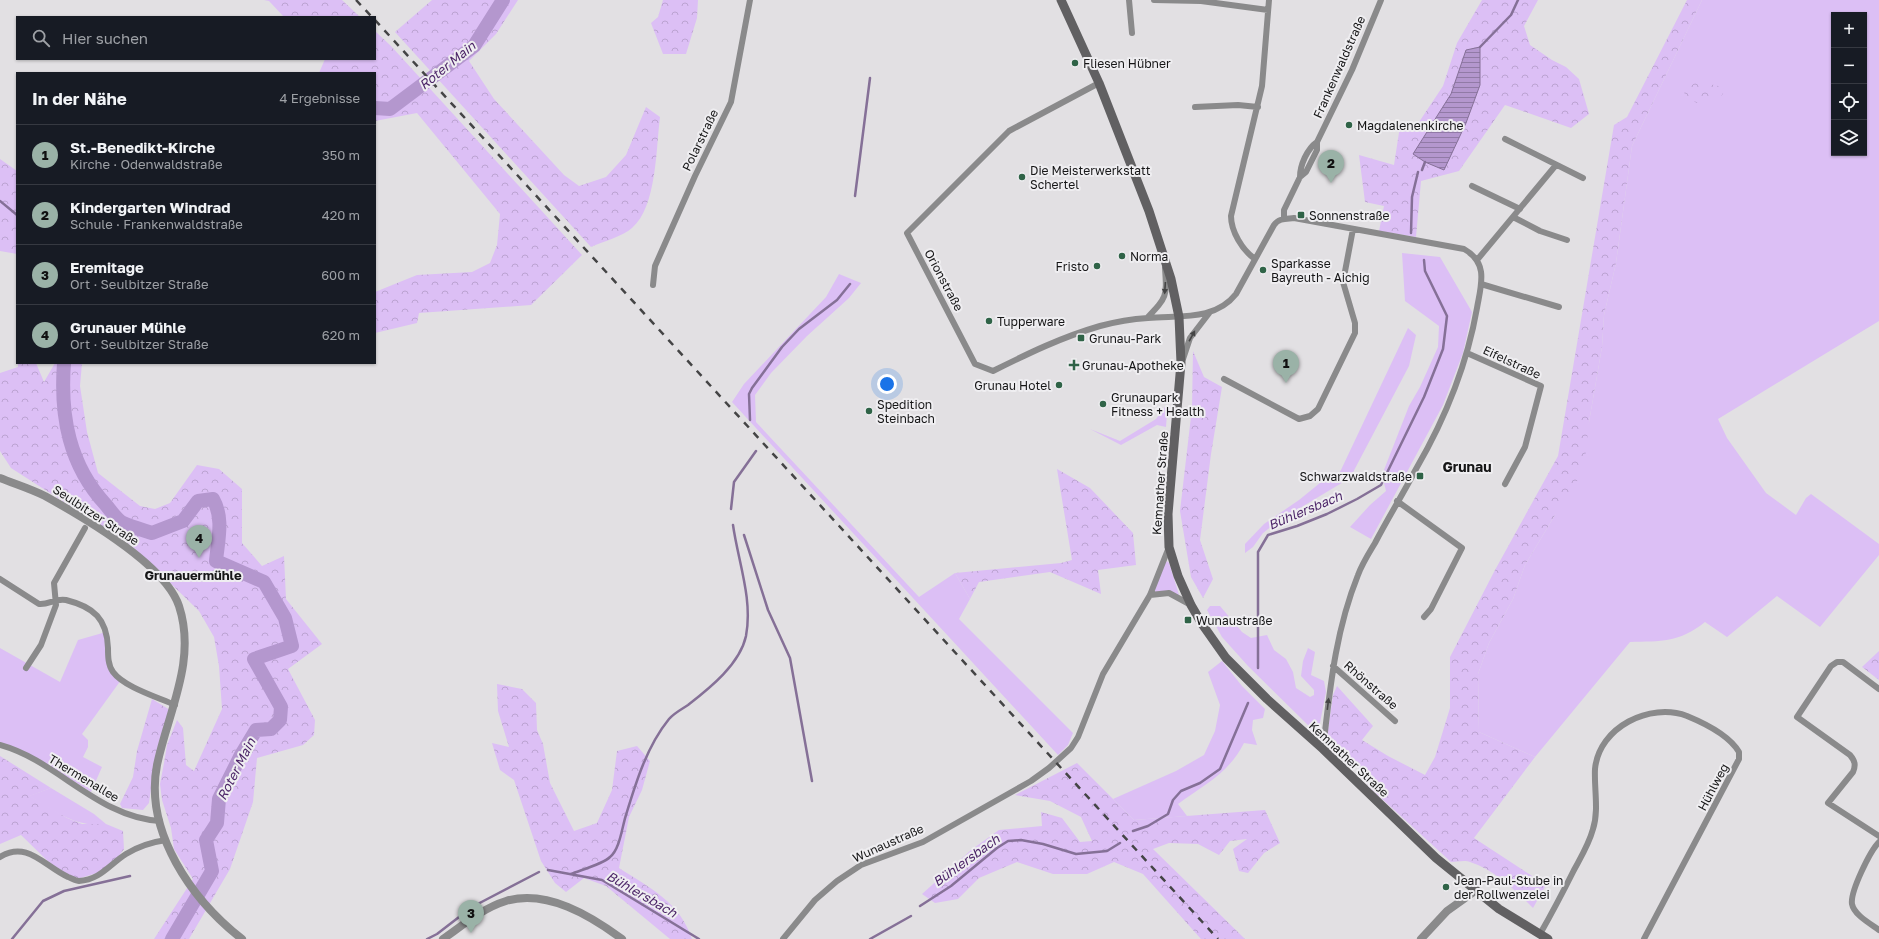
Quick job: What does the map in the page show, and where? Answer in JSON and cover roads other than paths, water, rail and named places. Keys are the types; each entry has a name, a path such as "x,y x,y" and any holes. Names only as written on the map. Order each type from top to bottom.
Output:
{"main road":[{"name":"Kemnather Straße","path":"1061,0 1099,83 1163,253 1171,279 1179,317 1181,363 1168,514 1169,547 1178,576 1191,604 1202,624 1226,658 1267,699 1323,749 1436,858 1499,909 1544,937"}],"street":[{"name":"Polarstraße","path":"653,284 655,266 695,176 731,102 750,0"},
{"path":"1129,0 1132,33"},
{"path":"1154,0 1201,1 1268,10"},
{"path":"1255,259 1249,254 1231,225 1231,216 1262,86 1269,0"},
{"name":"Frankenwaldstraße","path":"1284,219 1284,210 1300,177 1306,172 1317,150 1317,142 1352,70 1381,0"},
{"name":"Orionstraße","path":"1099,83 1009,131 907,233 975,364 982,368 993,371 1046,344 1101,326 1147,318 1179,317"},
{"path":"1195,107 1238,105 1258,107"},
{"path":"1505,139 1583,178"},
{"path":"1477,260 1556,165"},
{"path":"1472,186 1520,209"},
{"path":"1513,217 1540,231 1567,240"},
{"path":"1179,317 1210,312 1229,303 1236,294 1276,222 1284,219 1294,218 1464,250 1477,260 1482,271 1481,284 1467,353 1447,409 1417,468 1397,501 1358,574 1341,624 1332,666 1323,749"},
{"path":"1224,379 1299,419 1310,416 1318,409 1355,333 1355,323 1343,282 1353,229"},
{"path":"1147,318 1161,302 1166,291 1163,253"},
{"path":"1481,284 1560,307"},
{"path":"1181,363 1190,338 1210,312"},
{"name":"Eifelstraße","path":"1467,353 1541,386 1525,447 1505,484"},
{"name":"Seulbitzer Straße","path":"0,478 44,496 113,538 136,555 169,587 179,605 185,634 183,671 175,705 157,766 155,803 166,840 174,859 212,913 242,939"},
{"path":"1397,501 1462,548 1431,609 1424,617"},
{"path":"26,668 42,645 57,600 54,584 85,528"},
{"name":"Wunaustraße","path":"783,939 815,900 837,881 861,865 923,842 1032,781 1057,762 1075,743 1103,674 1150,595 1169,547"},
{"path":"0,579 39,604 45,605 57,600 78,604 102,620 107,634 108,661 112,671 121,680 175,705"},
{"path":"1150,595 1169,593 1191,604"},
{"path":"1879,689 1843,662 1837,662 1831,666 1797,717 1850,755 1854,760 1855,766 1852,772 1828,803 1879,836"},
{"name":"Rhönstraße","path":"1332,666 1395,721"},
{"name":"Hühlweg","path":"1544,937 1589,841 1595,818 1596,768 1598,756 1606,742 1624,723 1644,714 1667,712 1682,714 1704,724 1729,741 1739,752 1739,759 1644,939"},
{"name":"Thermenallee","path":"0,744 32,759 116,811 145,820 160,821"},
{"path":"0,857 15,850 27,852 57,872 78,881 99,876 126,854 150,842 166,840"},
{"path":"1879,842 1864,866 1853,895 1852,905 1857,912 1879,930"},
{"path":"1421,939 1447,911 1475,891"},
{"path":"443,939 483,912 506,901 520,899 536,899 553,902 585,915 622,939"}],"waterway":[{"name":"Roter Main","path":"376,108 390,109 474,46 503,0"},
{"name":"Bühlersbach","path":"1480,47 1511,15 1518,0"},
{"path":"855,196 870,78"},
{"name":"Bühlersbach","path":"1422,170 1425,162"},
{"name":"Bühlersbach","path":"1411,233 1412,197 1418,172"},
{"path":"0,201 16,214"},
{"name":"Bühlersbach","path":"1258,668 1258,552 1268,535 1297,526 1327,514 1381,485 1424,397 1443,349 1447,316 1425,271 1424,260"},
{"path":"750,420 749,394 782,347 799,329 837,300 850,284"},
{"name":"Roter Main","path":"64,364 64,402 70,439 75,456 93,490 121,522 152,533 183,521 198,501 213,499 219,521 216,561 264,582 285,618 292,646 254,659 281,707 280,720 271,729 256,730 241,755 219,799 217,823 206,840 212,871 172,939"},
{"path":"731,509 734,482 756,451"},
{"path":"571,874 592,867 610,857 616,849 638,777 654,741 673,715 697,698 723,675 738,656 743,646 748,622 748,608 733,525"},
{"path":"744,535 768,610 790,658 812,781"},
{"name":"Bühlersbach","path":"1133,831 1148,826 1168,814 1173,800 1181,791 1200,783 1220,769 1248,703"},
{"name":"Bühlersbach","path":"920,906 951,886 997,848 1008,841 1021,840 1043,844 1076,854 1107,851 1120,843"},
{"name":"Bühlersbach","path":"548,870 602,880 699,939"},
{"name":"Bühlersbach","path":"427,939 437,934 472,907 539,872"},
{"path":"12,939 43,901 64,891 130,876"},
{"name":"Bühlersbach","path":"870,939 911,916"}],"railway":[{"path":"356,0 371,16"},
{"path":"376,21 1218,939"}],"place":[{"name":"Fliesen Hübner","path":"1075,63"},
{"name":"Magdalenenkirche","path":"1349,125"},
{"name":"Die Meisterwerkstatt Schertel","path":"1022,177"},
{"name":"Kindergarten Windrad","path":"1331,183"},
{"name":"Sonnenstraße","path":"1301,215"},
{"name":"Norma","path":"1122,256"},
{"name":"Fristo","path":"1097,266"},
{"name":"Sparkasse Bayreuth - Aichig","path":"1263,270"},
{"name":"Tupperware","path":"989,321"},
{"name":"Grunau-Park","path":"1081,338"},
{"name":"Grunau-Apotheke","path":"1074,365"},
{"name":"St.-Benedikt-Kirche","path":"1286,383"},
{"name":"Grunau Hotel","path":"1059,385"},
{"name":"Grunaupark Fitness + Health","path":"1103,404"},
{"name":"Spedition Steinbach","path":"869,411"},
{"name":"Schwarzwaldstraße","path":"1420,476"},
{"name":"Grunauer Mühle","path":"199,558"},
{"name":"Wunaustraße","path":"1188,620"},
{"name":"Jean-Paul-Stube in der Rollwenzelei","path":"1446,887"},
{"name":"Eremitage","path":"471,933"}],"district":[{"name":"Grunau","path":"1467,466"},
{"name":"Grunauermühle","path":"193,575"}]}
